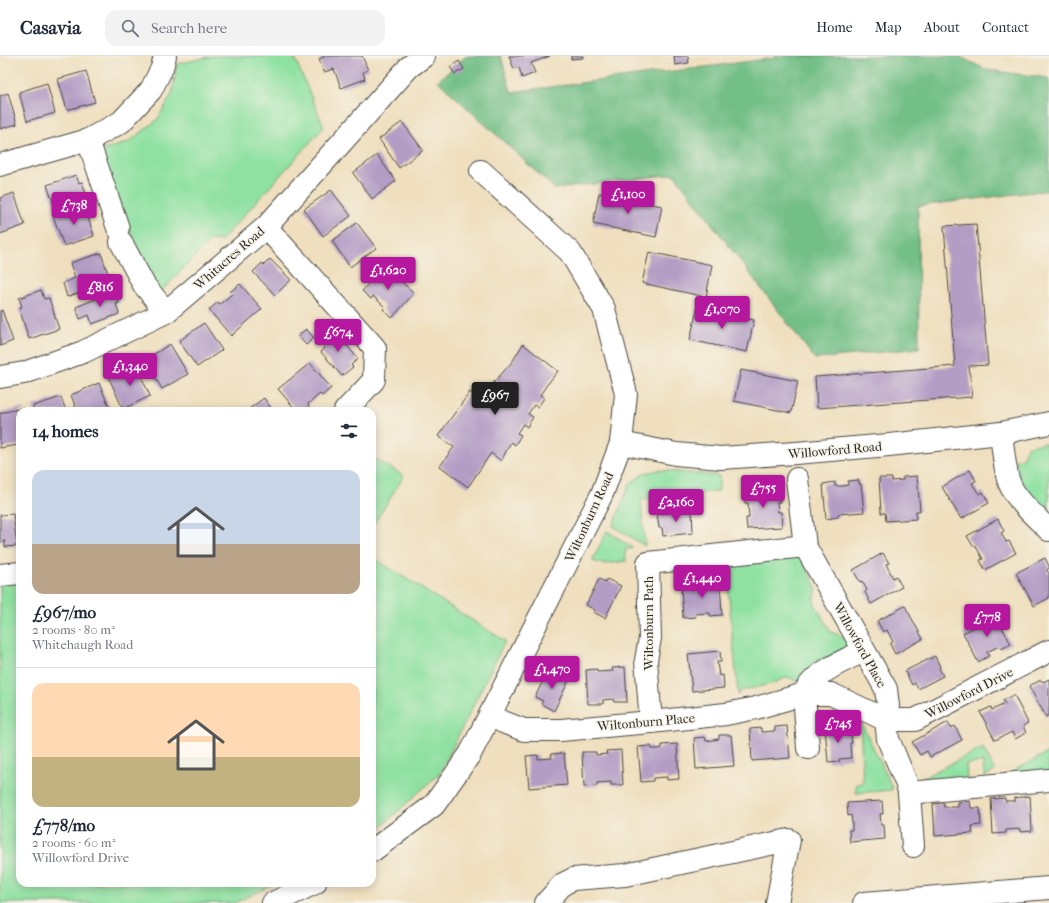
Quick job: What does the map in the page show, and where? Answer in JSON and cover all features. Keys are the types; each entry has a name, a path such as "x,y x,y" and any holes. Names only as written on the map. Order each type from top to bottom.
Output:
{"street":[{"path":"0,165 88,140 120,122 151,90 162,68 165,56"},
{"name":"Whitacres Road","path":"0,377 24,373 83,352 166,312 266,227 413,60"},
{"path":"88,140 119,235 144,286 166,312"},
{"name":"Wiltonburn Road","path":"376,848 434,805 470,754 602,494 621,444 626,394 604,309 570,252 481,171"},
{"path":"266,227 375,348 374,380 349,407"},
{"name":"Willowford Road","path":"621,444 676,454 721,458 889,445 1001,433 1049,423"},
{"path":"1001,433 1008,480 1024,505 1049,530"},
{"name":"Willowford Place","path":"797,480 806,546 886,690 888,706 886,720 888,739 908,787 912,846"},
{"name":"Wiltonburn Path","path":"651,722 646,660 650,638 648,563 806,546"},
{"path":"0,575 16,573"},
{"path":"808,748 804,694 806,688 810,683 834,666 864,651"},
{"name":"Willowford Drive","path":"886,720 915,720 1049,651"},
{"name":"Wiltonburn Place","path":"490,715 524,730 561,730 726,714 756,708 804,694 832,694 886,720"},
{"path":"909,793 1049,780"},
{"path":"546,903 563,884 573,879 625,875 789,840 777,903"},
{"path":"273,903 307,887"},
{"path":"864,903 1049,888"}],"green space":[{"path":"213,56 294,56 324,127 221,241 210,240 160,293 143,266 101,151 129,142 157,120 172,94 177,64"},
{"path":"466,56 501,56 511,92 775,58 776,56 958,56 987,70 1049,78 1049,190 918,206 919,348 815,359 674,174 555,189 438,81"},
{"path":"1045,443 1049,457 1049,517 1026,491 1019,476 1016,459 1022,459 1028,446"},
{"path":"376,459 404,476 376,521"},
{"path":"659,470 719,476 719,491 641,500 645,546 613,526 630,484 644,473"},
{"path":"607,531 633,548 625,550 626,561 603,564 592,561"},
{"path":"801,556 817,588 814,602 831,632 844,637 852,652 798,682 788,677 771,684 740,691 738,695 726,565"},
{"path":"376,560 505,641 440,773 376,831"},
{"path":"16,582 16,887 268,887 235,903 0,903 0,584"},
{"path":"860,720 892,787 892,790 856,793 856,784 863,783"},
{"path":"983,748 995,771 984,777 983,762 966,764 967,779 919,783 918,780"},
{"path":"1049,752 1049,773 1004,776"}],"building":[{"path":"326,56 362,56 368,70 363,72 365,79 341,88 334,69 324,72 319,59"},
{"path":"509,56 550,56 531,63 535,73 522,78 519,67 514,69"},
{"path":"571,56 583,56 583,58 571,59"},
{"path":"674,56 688,56 689,63 675,65"},
{"path":"459,61 464,69 455,74 450,67"},
{"path":"86,71 95,102 67,110 58,79"},
{"path":"47,83 55,113 27,121 19,92"},
{"path":"8,93 17,124 0,129 0,96"},
{"path":"402,122 423,150 399,168 379,139"},
{"path":"377,155 396,181 372,199 353,173"},
{"path":"76,175 79,183 82,182 86,194 54,205 47,185"},
{"path":"331,190 351,216 323,236 304,209"},
{"path":"14,193 25,225 0,234 0,198"},
{"path":"599,193 662,206 656,237 593,224"},
{"path":"84,205 94,236 64,246 53,216"},
{"path":"357,223 376,248 350,267 332,241"},
{"path":"976,224 988,365 969,366 972,397 817,408 815,377 955,366 944,226"},
{"path":"649,252 712,265 706,297 642,283"},
{"path":"101,253 111,282 67,297 63,283 75,278 70,263"},
{"path":"270,259 291,280 275,295 253,272 262,263 264,265"},
{"path":"384,266 414,293 392,318 383,309 385,307 373,296 371,299 362,291"},
{"path":"240,284 262,309 231,336 209,310 218,302 220,304 232,294 230,292"},
{"path":"41,290 44,299 49,298 59,329 29,339 19,308 22,307 19,298"},
{"path":"115,291 119,303 116,304 119,314 92,324 89,315 80,319 76,307"},
{"path":"697,309 754,320 747,352 690,340"},
{"path":"2,310 13,341 0,346 0,311"},
{"path":"204,323 222,350 197,367 179,341"},
{"path":"306,329 314,338 306,345 298,336"},
{"path":"331,330 337,337 339,336 358,359 351,365 353,367 342,376 321,352 325,348 318,340"},
{"path":"170,344 188,374 162,389 145,360"},
{"path":"523,344 558,371 540,395 544,398 538,407 534,405 528,414 533,417 527,427 523,424 517,433 521,435 515,445 511,442 501,461 491,453 468,487 440,466 454,447 438,436 470,392 479,399 512,362"},
{"path":"310,363 331,388 322,396 320,394 308,404 308,407 294,407 278,389"},
{"path":"136,365 150,396 127,407 122,407 109,378"},
{"path":"741,370 798,381 791,413 734,401"},
{"path":"99,383 109,407 76,407 71,395"},
{"path":"61,397 65,407 33,407"},
{"path":"264,398 270,407 252,407"},
{"path":"16,410 16,445 0,448 0,413"},
{"path":"970,470 976,481 972,483 979,494 983,492 989,503 961,519 942,487"},
{"path":"917,476 920,511 916,511 916,519 886,521 885,513 881,513 879,478 892,478 892,481 903,480 903,477"},
{"path":"859,480 859,484 861,484 864,512 838,514 838,517 826,519 823,484 835,482 835,486 842,486 848,485 848,481"},
{"path":"779,488 780,502 777,502 778,512 781,512 782,527 747,529 746,518 749,518 748,503 745,503 745,491"},
{"path":"692,510 693,533 663,536 662,528 659,528 657,514"},
{"path":"13,514 16,546 5,547 5,541 0,542 0,515"},
{"path":"998,519 1004,531 1001,533 1006,542 1009,541 1016,553 985,570 980,560 983,559 975,545 973,546 967,536"},
{"path":"883,553 889,563 886,564 893,578 896,576 902,587 871,604 865,592 867,590 853,570"},
{"path":"1045,558 1049,566 1047,570 1049,574 1049,598 1034,606 1016,573"},
{"path":"599,579 605,582 607,579 621,586 605,618 593,612 595,610 586,605"},
{"path":"720,580 722,615 710,616 710,613 695,614 696,617 683,618 681,583 695,582 695,585 706,584 705,581"},
{"path":"905,606 923,639 895,654 890,644 893,642 887,630 883,632 877,621"},
{"path":"996,616 1011,644 1001,649 999,646 987,652 989,656 978,662 963,633"},
{"path":"720,651 721,662 717,662 719,676 723,675 724,688 692,691 688,654"},
{"path":"935,656 943,676 918,689 915,683 912,685 905,671"},
{"path":"625,667 627,702 614,702 613,699 603,700 603,704 588,704 586,670 597,669 597,672 613,671 612,668"},
{"path":"548,671 558,676 559,673 570,678 554,711 541,704 543,701 535,697"},
{"path":"1049,679 1049,715 1046,717 1029,686 1041,680 1043,682"},
{"path":"1014,695 1028,723 1023,726 1026,733 1015,739 1012,732 995,740 980,712 991,707 992,710 1005,704 1003,700"},
{"path":"948,722 951,728 955,726 962,740 930,757 927,751 920,755 912,742"},
{"path":"787,726 790,758 752,761 750,729 761,728 761,732 775,731 775,727"},
{"path":"839,726 840,730 848,729 849,734 851,733 851,758 828,762 825,727"},
{"path":"719,735 731,735 734,766 696,769 694,738 705,737 706,741 719,739"},
{"path":"677,744 679,779 667,780 667,777 653,778 653,781 641,782 638,747 651,746 652,749 658,749 662,748 662,745"},
{"path":"621,750 623,785 611,785 611,782 597,783 597,786 584,787 582,752 596,752 596,755 607,754 606,751"},
{"path":"564,753 567,785 529,788 526,756 538,755 538,759 552,758 551,754"},
{"path":"1030,796 1032,831 1020,832 1020,829 1006,830 1006,833 993,834 991,799 1005,798 1005,801 1015,801 1015,798"},
{"path":"882,801 883,814 880,814 881,825 884,825 885,839 850,842 849,830 852,830 852,822 851,815 848,816 847,803"},
{"path":"970,801 971,808 980,808 981,825 972,826 973,833 935,836 933,804 944,803 944,807 958,807 958,802"}]}
